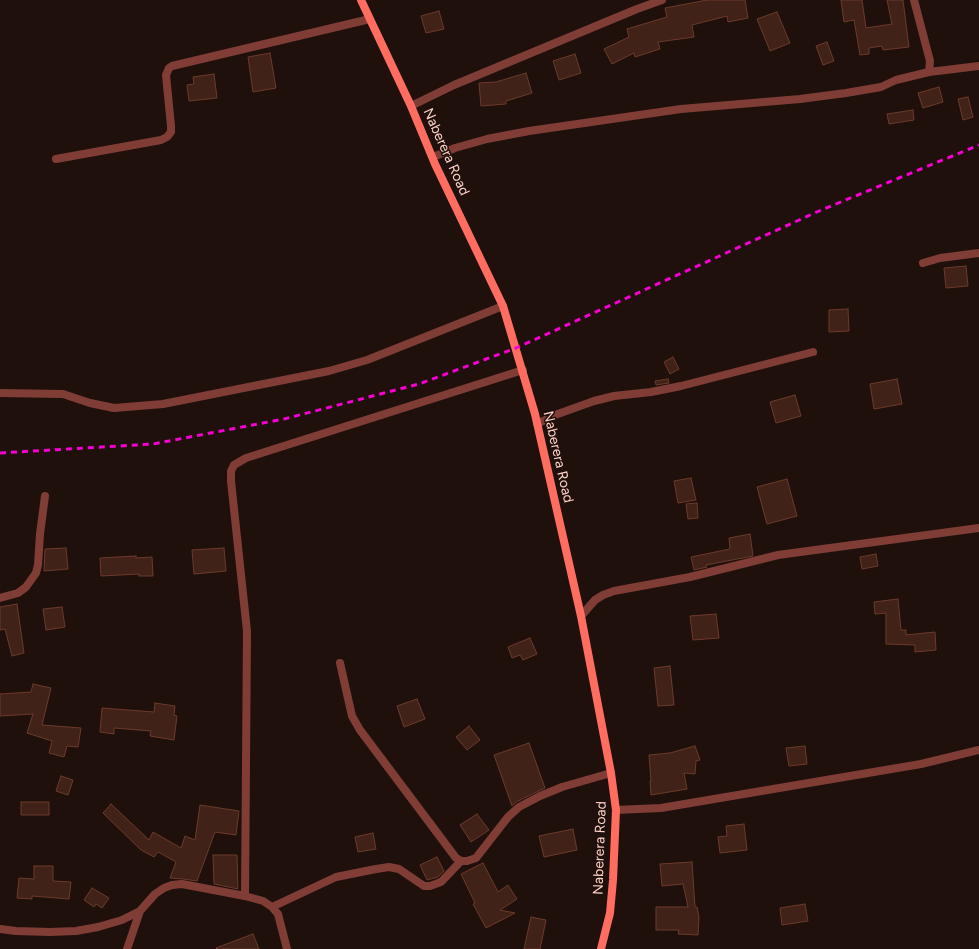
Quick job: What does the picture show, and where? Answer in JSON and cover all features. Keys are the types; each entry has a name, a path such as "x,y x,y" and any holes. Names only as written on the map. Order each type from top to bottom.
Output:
{"street":[{"name":"Naberera Road","path":"361,0 503,306 523,370 537,424 581,616 611,773 616,810 610,913 601,949"},
{"path":"411,106 454,84 662,0"},
{"path":"914,0 930,61 929,72"},
{"path":"56,159 161,140 167,137 171,132 171,126 165,80 169,68 172,66 370,19"},
{"path":"433,157 455,148 487,139 529,131 681,108 846,93 880,87 896,80 929,72 979,66"},
{"path":"923,262 940,258 979,253"},
{"path":"0,393 63,394 90,404 114,408 163,404 329,371 367,360 503,306"},
{"path":"537,424 555,415 594,401 614,396 651,392 681,386 813,352"},
{"path":"245,896 248,631 231,471 234,466 246,458 523,370"},
{"path":"0,598 18,593 26,587 36,572 45,496"},
{"path":"581,616 595,600 614,591 690,577 778,555 979,528"},
{"path":"340,664 352,716 360,730 456,858 461,861 476,858 508,817 519,807 562,787 611,773"},
{"path":"616,810 661,808 921,764 979,750"},
{"path":"272,907 336,877 376,868 389,867 399,869 424,886 430,886 441,882 461,861"},
{"path":"127,949 140,911 155,894 164,888 182,884 263,901 272,907 278,914 287,949"},
{"path":"0,929 34,932 76,931 106,925 140,911"}],"building":[{"path":"707,0 745,0 748,18 728,22 727,16 692,25 694,37 658,42 660,49 635,57 634,53 612,64 604,49 629,37 627,29 667,17 665,8"},
{"path":"841,0 862,0 866,28 892,24 887,0 903,0 909,47 883,50 882,46 869,48 869,54 860,55 854,20 844,22"},
{"path":"439,11 444,29 426,33 421,16"},
{"path":"777,12 790,43 770,51 757,19"},
{"path":"827,42 834,61 823,65 816,46"},
{"path":"270,53 276,88 253,92 248,57"},
{"path":"575,54 581,73 559,80 553,61"},
{"path":"526,73 532,93 506,101 506,104 481,106 479,83 496,82"},
{"path":"214,74 217,98 189,101 187,85 194,84 193,77"},
{"path":"939,87 943,102 923,108 918,93"},
{"path":"968,97 973,117 963,120 958,99"},
{"path":"913,110 914,120 889,124 887,114"},
{"path":"966,266 968,286 946,288 944,268"},
{"path":"848,309 849,331 829,332 829,310"},
{"path":"673,357 679,369 670,374 664,362"},
{"path":"668,379 669,383 656,385 655,381"},
{"path":"897,379 902,404 874,409 870,384"},
{"path":"795,395 801,416 776,423 770,402"},
{"path":"691,478 696,500 678,503 674,481"},
{"path":"787,479 797,516 767,524 757,487"},
{"path":"697,503 698,518 688,519 686,504"},
{"path":"750,534 753,556 706,565 707,567 694,570 691,557 730,549 729,538"},
{"path":"66,548 68,569 44,571 45,549"},
{"path":"224,548 226,571 194,574 192,550"},
{"path":"876,554 878,566 862,569 860,557"},
{"path":"136,556 136,558 152,557 153,576 139,576 139,574 101,576 100,558"},
{"path":"898,599 901,630 906,630 906,635 935,632 936,650 915,652 915,645 886,644 886,613 875,614 874,602"},
{"path":"17,604 24,653 12,656 5,629 0,630 0,607"},
{"path":"62,607 65,627 46,630 43,609"},
{"path":"716,614 719,638 693,640 690,616"},
{"path":"530,638 537,654 523,660 520,655 512,658 508,647"},
{"path":"670,666 674,705 658,706 654,668"},
{"path":"33,684 51,688 42,725 81,728 78,747 67,746 64,757 49,753 52,741 27,733 33,714 0,716 0,694 31,692"},
{"path":"417,699 425,719 404,727 397,706"},
{"path":"155,703 175,706 174,715 177,716 174,740 150,736 151,731 114,728 114,734 100,732 102,708 154,712"},
{"path":"469,726 480,740 467,750 456,737"},
{"path":"529,743 545,788 516,802 512,806 494,755"},
{"path":"695,746 700,760 696,761 695,774 684,773 687,789 651,795 649,755 670,753"},
{"path":"805,746 807,764 789,766 786,748"},
{"path":"61,776 73,780 68,795 56,791"},
{"path":"21,802 49,802 49,815 21,815"},
{"path":"111,804 149,840 153,832 181,848 185,836 195,840 200,805 239,811 236,835 215,832 197,881 170,878 176,862 158,852 154,857 141,850 103,813"},
{"path":"477,814 489,830 471,842 460,825"},
{"path":"744,824 747,850 720,853 718,837 727,836 726,826"},
{"path":"573,829 577,850 544,857 539,836"},
{"path":"373,833 376,849 358,852 355,837"},
{"path":"213,855 237,855 238,889 214,884"},
{"path":"437,857 444,871 438,877 427,880 420,865"},
{"path":"692,862 695,907 697,907 699,917 698,935 678,934 679,930 656,930 656,907 688,907 683,884 662,886 660,864"},
{"path":"483,863 498,892 508,885 517,899 500,910 515,913 486,928 473,904 475,903 461,874"},
{"path":"34,866 53,866 53,881 71,882 69,899 32,896 32,899 17,898 19,878 34,879"},
{"path":"92,888 109,898 102,908 96,904 94,907 84,900"},
{"path":"805,904 808,921 782,925 780,908"},
{"path":"531,917 546,920 540,949 524,949"},
{"path":"253,934 259,949 216,948"}],"railway":[{"path":"0,453 153,444 284,419 419,384 516,348 819,211 979,145"}]}
